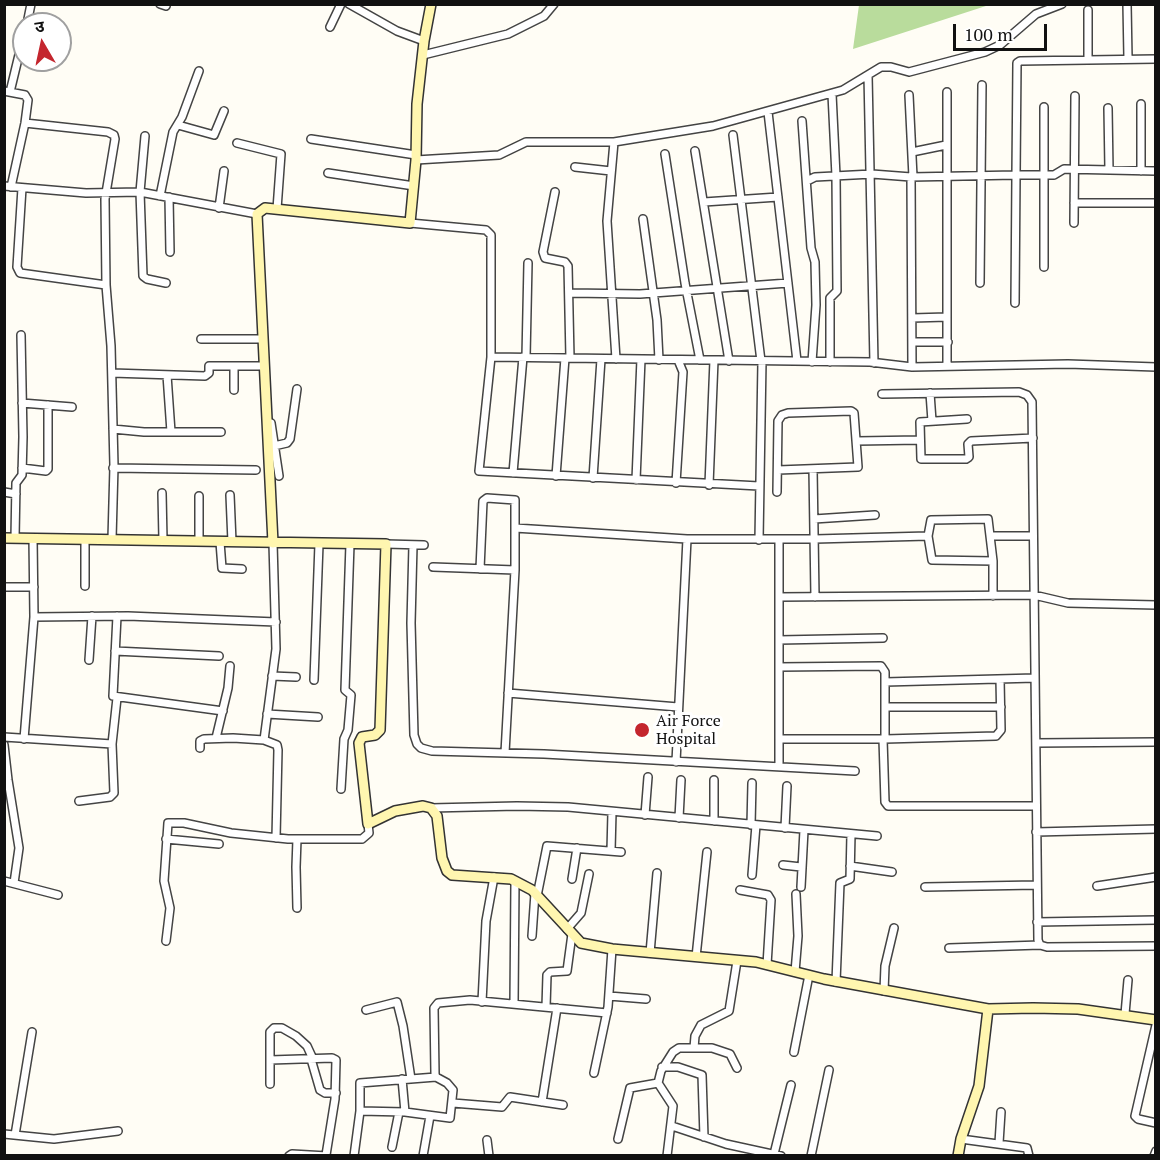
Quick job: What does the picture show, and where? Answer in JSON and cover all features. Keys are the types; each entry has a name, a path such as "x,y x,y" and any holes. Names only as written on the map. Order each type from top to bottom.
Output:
{"street":[{"path":"330,27 341,4"},
{"path":"410,223 416,157 417,104 424,41 431,4"},
{"path":"423,54 508,34 544,16 554,4"},
{"path":"311,139 416,157 499,155 526,142 614,142 714,126 832,94 886,67 909,72 993,50 1036,14 1062,4"},
{"path":"1127,4 1128,58"},
{"path":"350,5 397,32 424,41"},
{"path":"1088,10 1088,60"},
{"path":"1015,303 1017,63 1020,61 1155,58"},
{"path":"160,196 173,132 183,117 199,71"},
{"path":"13,72 7,92 27,97 25,123 8,186 106,194 140,192 257,214 265,208 490,232 491,357 479,471 759,486"},
{"path":"868,75 872,174 874,363"},
{"path":"980,283 982,85"},
{"path":"947,92 948,366"},
{"path":"830,362 830,298 837,291 836,176 832,94"},
{"path":"909,95 912,152 912,367"},
{"path":"1074,223 1075,96"},
{"path":"1141,104 1141,171"},
{"path":"1044,107 1044,267"},
{"path":"1108,108 1109,170"},
{"path":"178,125 214,135 224,111"},
{"path":"768,112 796,362"},
{"path":"802,121 811,248 815,262 816,305 812,362"},
{"path":"25,123 111,132 115,139 105,199 106,285 112,374 112,539"},
{"path":"733,135 761,361 759,540"},
{"path":"145,136 140,192 143,276 166,283"},
{"path":"237,142 281,154 277,209"},
{"path":"614,142 607,221 616,359"},
{"path":"912,152 946,145"},
{"path":"695,152 729,361"},
{"path":"665,154 700,360"},
{"path":"575,167 611,171"},
{"path":"807,181 815,177 872,174 912,177 1054,175 1064,169 1155,171"},
{"path":"219,208 224,171"},
{"path":"328,173 414,186"},
{"path":"22,188 17,267 20,273 106,285"},
{"path":"555,192 543,255 548,260 567,263 570,293 568,358 556,476"},
{"path":"168,197 170,252"},
{"path":"704,202 778,197"},
{"path":"1074,203 1155,203"},
{"path":"257,214 276,622 276,649 264,740"},
{"path":"643,219 657,320 659,360"},
{"path":"513,473 524,357 528,263"},
{"path":"570,293 653,293 788,283"},
{"path":"912,318 947,317"},
{"path":"15,538 16,483 22,475 21,335"},
{"path":"201,339 262,339"},
{"path":"912,342 948,342"},
{"path":"491,357 874,363 912,367 1068,364 1155,367"},
{"path":"593,478 601,359"},
{"path":"636,480 641,359"},
{"path":"676,483 683,372 678,360"},
{"path":"709,485 714,360"},
{"path":"112,374 205,376 209,366 263,366"},
{"path":"234,366 234,390"},
{"path":"167,375 171,432"},
{"path":"274,446 287,443 290,439 297,389"},
{"path":"882,394 1007,392 1027,395 1032,402 1034,409 1036,885 1040,945"},
{"path":"930,393 932,421"},
{"path":"22,403 72,406"},
{"path":"22,468 46,471 48,469 48,405"},
{"path":"268,406 279,476"},
{"path":"777,492 778,421 784,413 853,412 858,466 778,471"},
{"path":"967,419 920,422 921,459 968,458 968,444 971,441 1034,438"},
{"path":"113,429 144,432 221,432"},
{"path":"857,441 920,440"},
{"path":"113,468 256,470"},
{"path":"813,469 815,597"},
{"path":"4,492 16,494"},
{"path":"162,493 163,540"},
{"path":"230,495 232,542"},
{"path":"199,496 199,541"},
{"path":"480,568 484,499 515,500 515,570 505,753"},
{"path":"814,519 875,515"},
{"path":"993,561 935,561 931,558 929,523 933,519 985,518 989,521 993,561 993,596"},
{"path":"515,528 687,539 759,540 928,536"},
{"path":"991,536 1034,536"},
{"path":"4,538 424,545"},
{"path":"24,738 34,617 33,538"},
{"path":"85,586 86,539"},
{"path":"676,762 687,539"},
{"path":"779,539 779,767"},
{"path":"220,542 222,568 242,569"},
{"path":"314,680 319,544"},
{"path":"342,789 344,739 348,730 351,695 345,690 350,544"},
{"path":"166,942 170,908 164,881 167,825 171,822 231,833 276,838 364,838 369,833 359,743 362,737 375,735 380,730 386,544"},
{"path":"413,545 411,622 414,740 425,751 855,771"},
{"path":"433,567 515,570"},
{"path":"4,587 34,587"},
{"path":"779,597 1034,595 1068,603 1155,605"},
{"path":"89,660 92,616"},
{"path":"34,617 117,616 276,622"},
{"path":"117,616 112,694 117,698 223,711"},
{"path":"779,640 884,638"},
{"path":"115,651 219,656"},
{"path":"779,667 878,664 883,668 885,802 888,806 1036,806"},
{"path":"216,738 230,666"},
{"path":"272,676 297,677"},
{"path":"885,682 1035,678"},
{"path":"779,739 996,736 1001,730 1000,679"},
{"path":"508,693 678,707"},
{"path":"79,801 113,796 112,744 117,698"},
{"path":"885,707 1001,707"},
{"path":"267,714 318,717"},
{"path":"4,738 112,744"},
{"path":"200,748 201,740 216,738 264,740 277,745 276,838"},
{"path":"1036,743 1155,742"},
{"path":"4,745 9,808 19,852 14,883"},
{"path":"645,815 648,777"},
{"path":"680,818 681,780"},
{"path":"714,780 714,821"},
{"path":"752,783 752,875"},
{"path":"785,828 787,786"},
{"path":"368,824 395,811 423,806 431,808 527,806 568,807 877,836"},
{"path":"431,808 437,816 442,858 452,875 494,877 515,881 536,895 581,943 612,950 767,965 836,982 988,1010 1078,1009 1155,1020"},
{"path":"611,851 612,812"},
{"path":"1036,832 1155,829"},
{"path":"801,886 804,830"},
{"path":"836,982 840,883 850,880 851,834"},
{"path":"166,839 219,844"},
{"path":"297,839 297,908"},
{"path":"532,936 536,895 547,846 621,852"},
{"path":"572,879 577,848"},
{"path":"696,957 707,852"},
{"path":"783,865 801,867"},
{"path":"850,866 892,872"},
{"path":"650,953 657,873"},
{"path":"546,1007 546,975 550,972 567,971 569,931 581,913 589,874"},
{"path":"482,1002 486,921 494,877"},
{"path":"1097,886 1155,878"},
{"path":"4,881 57,895"},
{"path":"514,1004 515,881"},
{"path":"925,887 1036,885"},
{"path":"740,890 770,897 767,965"},
{"path":"795,972 799,913 796,906 796,894"},
{"path":"1037,922 1155,920"},
{"path":"884,991 885,966 894,928"},
{"path":"949,948 1040,945 1155,946"},
{"path":"594,1073 607,1013 612,950"},
{"path":"694,1048 695,1036 701,1025 729,1011 736,961"},
{"path":"794,1052 809,975"},
{"path":"1125,1014 1128,980"},
{"path":"609,996 646,999"},
{"path":"436,1077 435,1005 464,1000 607,1013"},
{"path":"366,1010 397,1002 411,1079"},
{"path":"542,1102 557,1008"},
{"path":"958,1155 979,1086 988,1010"},
{"path":"1155,1025 1136,1116 1138,1119 1155,1123"},
{"path":"270,1083 270,1032 274,1028 279,1028 288,1030 305,1043 320,1089 325,1093 336,1094"},
{"path":"15,1135 32,1032"},
{"path":"667,1155 673,1106 658,1083 662,1067 675,1049 712,1048 728,1053 737,1068"},
{"path":"270,1060 336,1060 336,1094 327,1155 289,1155"},
{"path":"662,1067 678,1067 702,1075 704,1137"},
{"path":"811,1155 829,1070"},
{"path":"354,1155 360,1111 360,1083 436,1077 451,1086 454,1094 450,1118 402,1112 360,1111"},
{"path":"392,1147 402,1112 402,1079"},
{"path":"618,1139 630,1088 658,1083"},
{"path":"672,1126 704,1137 777,1155 791,1085"},
{"path":"453,1104 502,1107 510,1097 563,1105"},
{"path":"999,1143 1001,1112"},
{"path":"423,1155 430,1116"},
{"path":"4,1134 54,1139 118,1131"},
{"path":"961,1139 1027,1148 1029,1155"},
{"path":"487,1140 489,1155"}],"green space":[{"path":"859,4 989,5 853,49"}],"place":[{"name":"Air Force Hospital","path":"642,730"}]}
